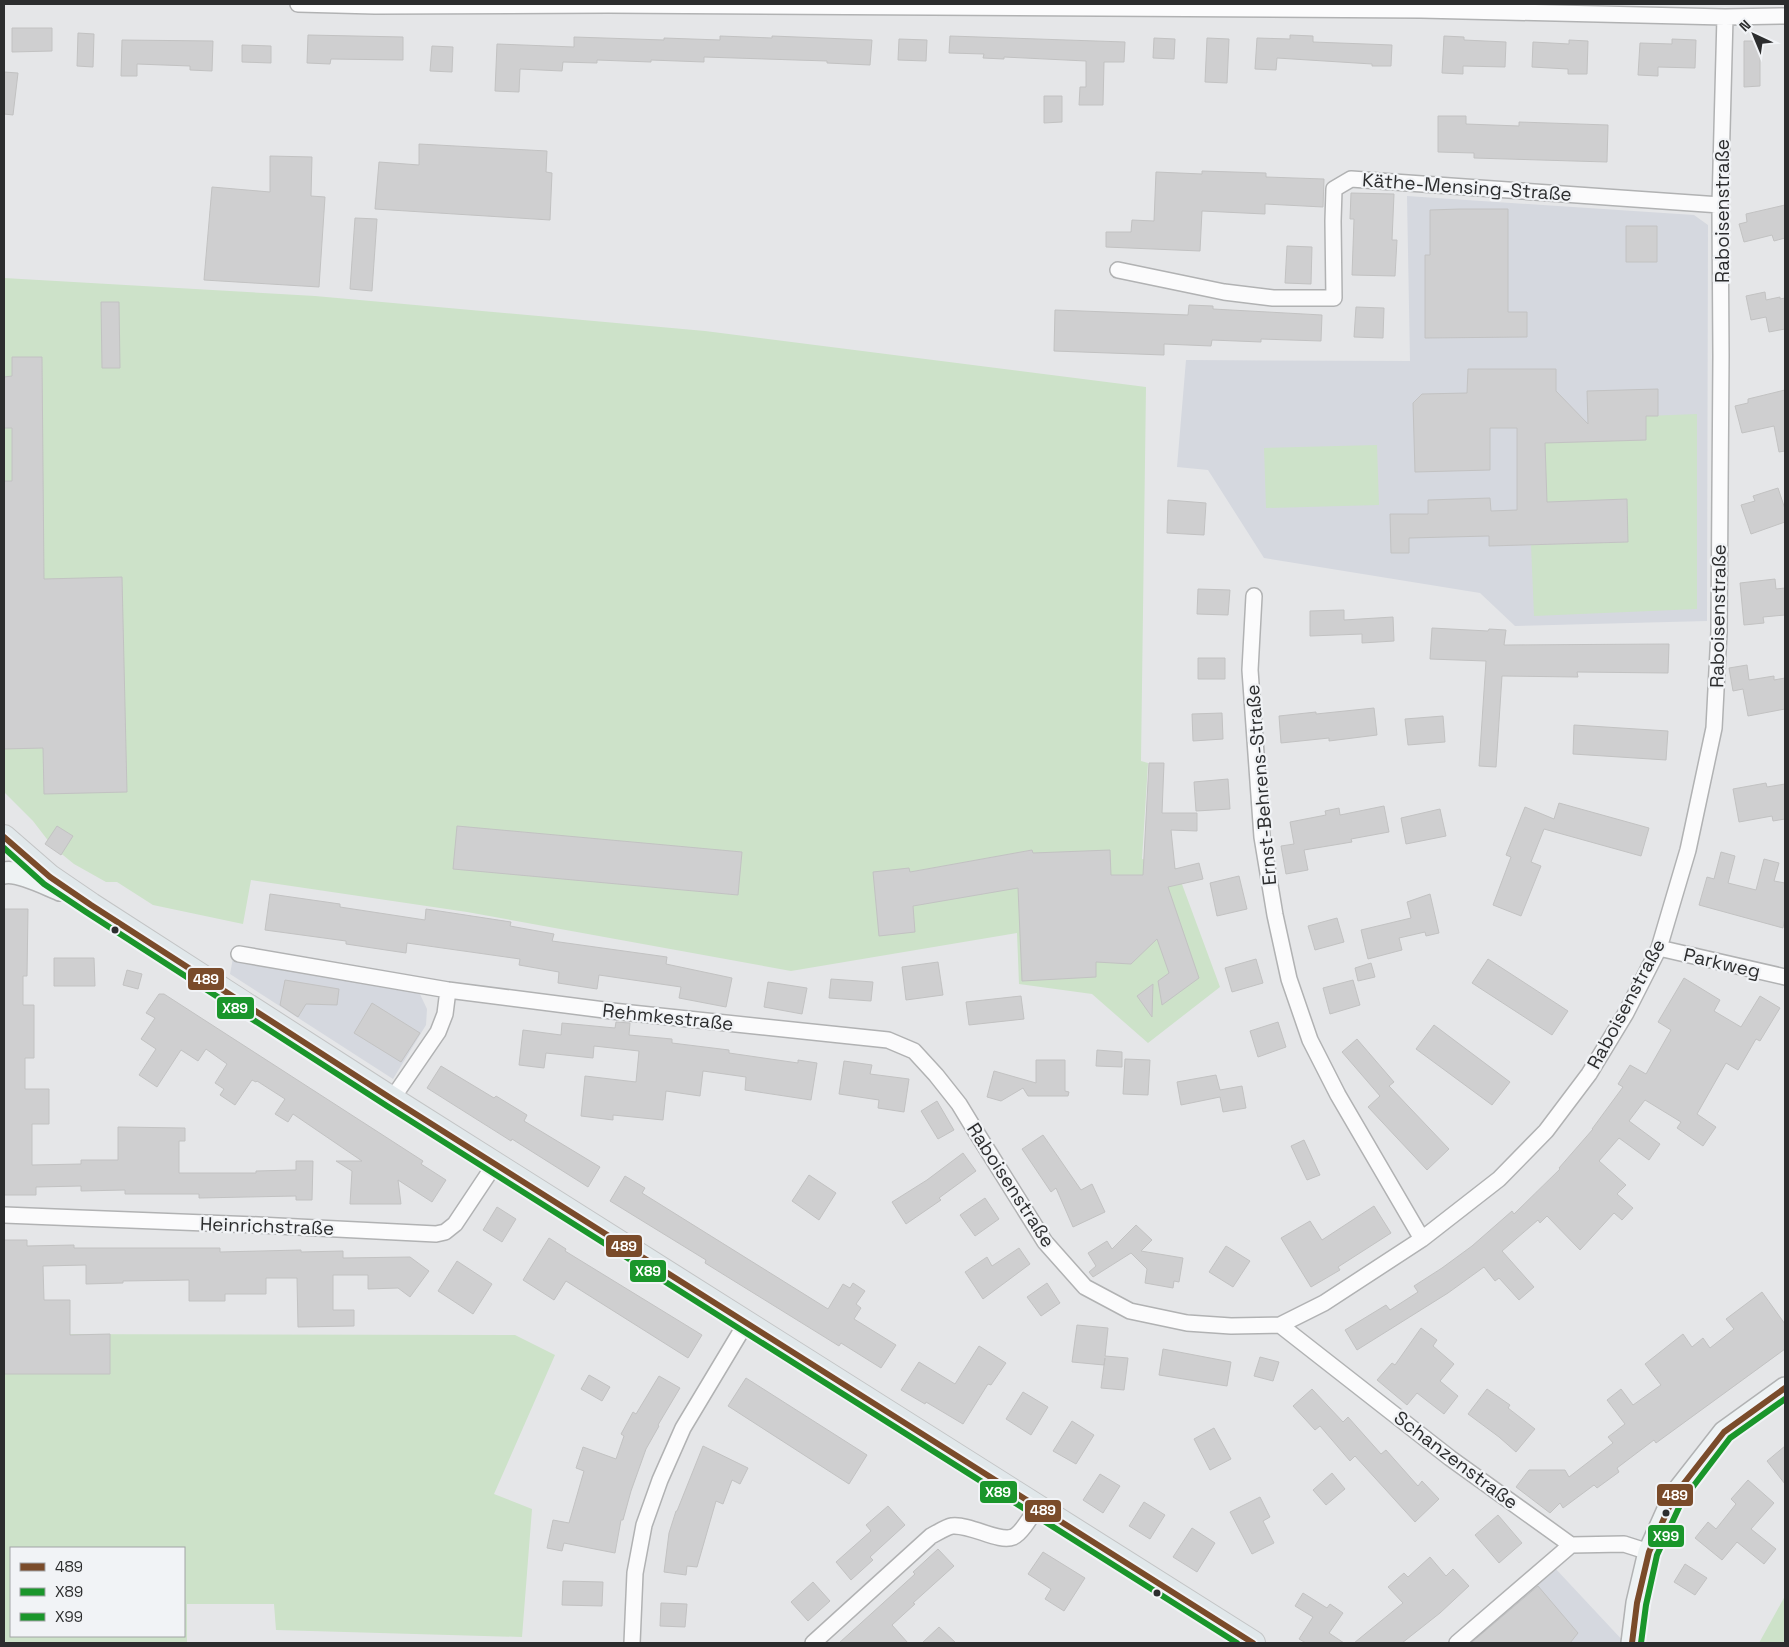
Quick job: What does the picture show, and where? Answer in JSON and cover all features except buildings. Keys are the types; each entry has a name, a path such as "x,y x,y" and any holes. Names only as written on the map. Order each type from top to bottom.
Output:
{"main road":[{"path":"4,837 50,877 91,905 392,1099 1253,1643"}],"street":[{"path":"298,4 375,6 1421,7 1725,17 1785,16"},
{"name":"Raboisenstraße","path":"888,1040 914,1051 936,1075 964,1112 1045,1242 1085,1287 1130,1311 1187,1323 1231,1326 1280,1325 1324,1303 1422,1240 1499,1179 1546,1131 1588,1074 1626,1013 1659,948 1688,850 1714,728 1719,632 1720,204 1725,17"},
{"name":"Käthe-Mensing-Straße","path":"1118,270 1224,292 1273,298 1334,298 1334,189 1351,179 1720,204"},
{"name":"Ernst-Behrens-Straße","path":"1254,596 1250,670 1262,837 1275,915 1289,979 1310,1040 1338,1096 1422,1240"},
{"path":"4,873 10,872 39,881 91,905"},
{"name":"Parkweg","path":"1659,948 1785,977"},
{"name":"Rehmkestraße","path":"239,954 448,990 612,1011 888,1040"},
{"path":"392,1099 438,1032 445,1014 448,990"},
{"name":"Heinrichstraße","path":"4,1216 258,1225 436,1234 445,1232 455,1224 495,1164"},
{"path":"632,1643 635,1573 644,1525 660,1480 683,1428 746,1323"},
{"name":"Schanzenstraße","path":"1280,1325 1450,1458 1571,1546"},
{"path":"1632,1643 1637,1603 1649,1552 1674,1496 1724,1432 1785,1388"},
{"path":"813,1643 931,1536 952,1526 969,1528 1004,1539 1014,1537 1020,1532 1037,1507"},
{"path":"1457,1643 1571,1546 1624,1544 1649,1552"}],"shaded area":[{"path":"1407,196 1694,215 1708,225 1707,621 1515,626 1480,593 1264,558 1208,470 1177,467 1186,360 1410,361"},
{"path":"233,958 418,990 427,1009 426,1025 393,1079 230,974"},
{"path":"1554,1567 1625,1643 1466,1643"}],"green space":[{"path":"4,278 315,296 705,331 1146,387 1141,761 1148,763 1142,859 1176,868 1220,987 1148,1043 1092,994 1019,984 1017,933 791,971 467,912 251,880 243,924 153,905 117,882 106,882 74,864 53,847 33,821 4,792"},
{"path":"1697,414 1697,609 1534,616 1531,545 1627,542 1626,499 1547,502 1545,443 1646,440 1646,416"},
{"path":"1377,445 1379,505 1266,508 1264,448"},
{"path":"4,1334 515,1335 555,1355 494,1494 532,1509 522,1637 276,1630 274,1604 187,1604 187,1643 4,1643"},
{"path":"1785,1596 1785,1643 1759,1643"}],"transit line":[{"name":"489","path":"4,837 50,877 91,905 392,1099 1253,1643"},
{"name":"X89","path":"4,848 44,884 86,912 387,1106 1237,1643"},
{"name":"489","path":"1632,1643 1637,1603 1649,1552 1674,1496 1724,1432 1785,1388"},
{"name":"X99","path":"1641,1643 1646,1605 1657,1555 1682,1501 1730,1438 1785,1399"}]}
